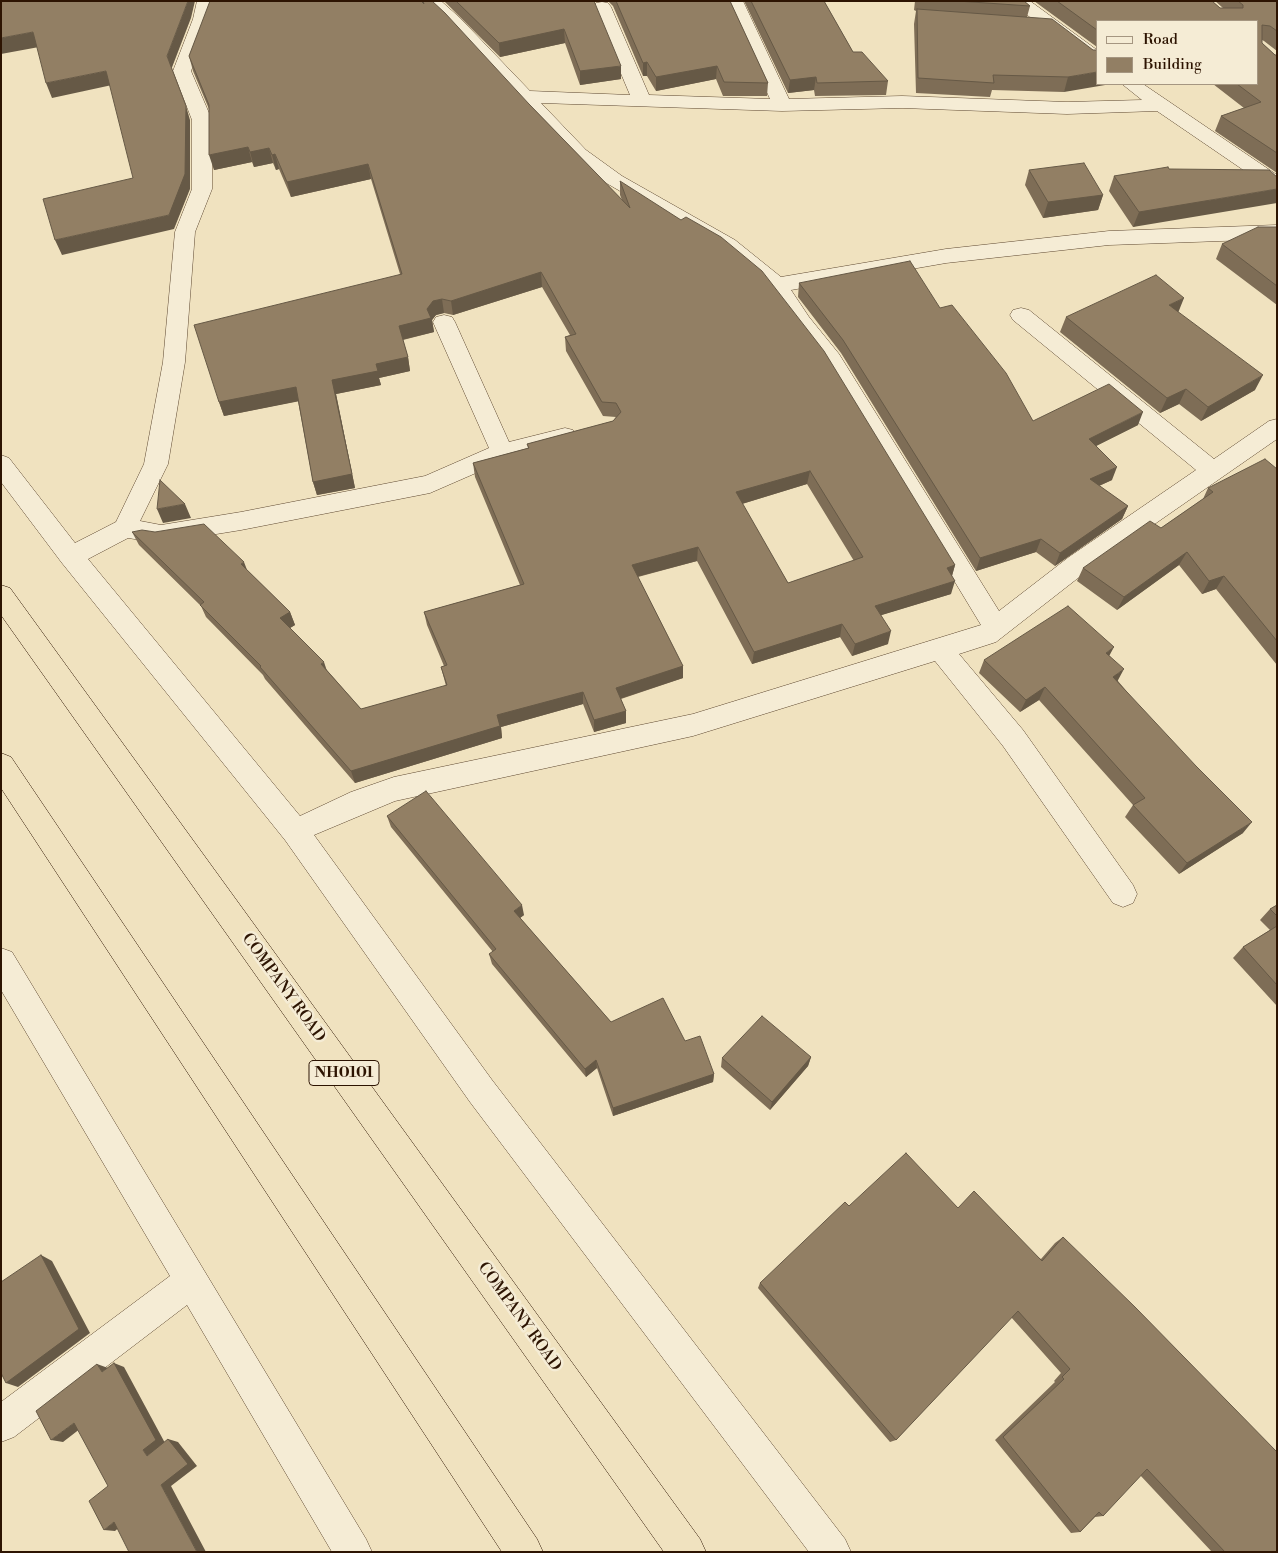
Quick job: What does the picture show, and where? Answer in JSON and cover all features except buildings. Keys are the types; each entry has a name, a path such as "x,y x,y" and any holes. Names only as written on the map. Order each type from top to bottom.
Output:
{"highway":[{"name":"COMPANY ROAD","path":"1,595 688,1552"},
{"path":"1,765 524,1552"}],"street":[{"path":"72,556 125,528 156,464 174,362 184,232 202,188 202,120 182,71 202,19 206,1"},
{"path":"430,1 454,22 579,154 615,180 728,245 777,285 801,322 831,359 996,628"},
{"path":"734,1 782,105"},
{"path":"1018,1 1096,57"},
{"path":"602,7 642,101"},
{"path":"1024,25 1053,27"},
{"path":"1132,85 1268,178 1277,187"},
{"path":"527,97 782,105 902,102 1067,108 1160,105"},
{"path":"777,285 946,256 1108,238 1277,232"},
{"path":"1021,315 1213,471"},
{"path":"444,322 502,452"},
{"path":"294,831 360,800 394,790 693,725 987,635 1078,564 1277,427"},
{"path":"125,528 161,534 241,521 430,484 502,452 589,430"},
{"path":"1,464 72,556 294,831 481,1091 832,1552"},
{"path":"941,650 1013,738 1123,894"},
{"path":"1,962 353,1552"},
{"path":"1,1424 191,1281"}]}
